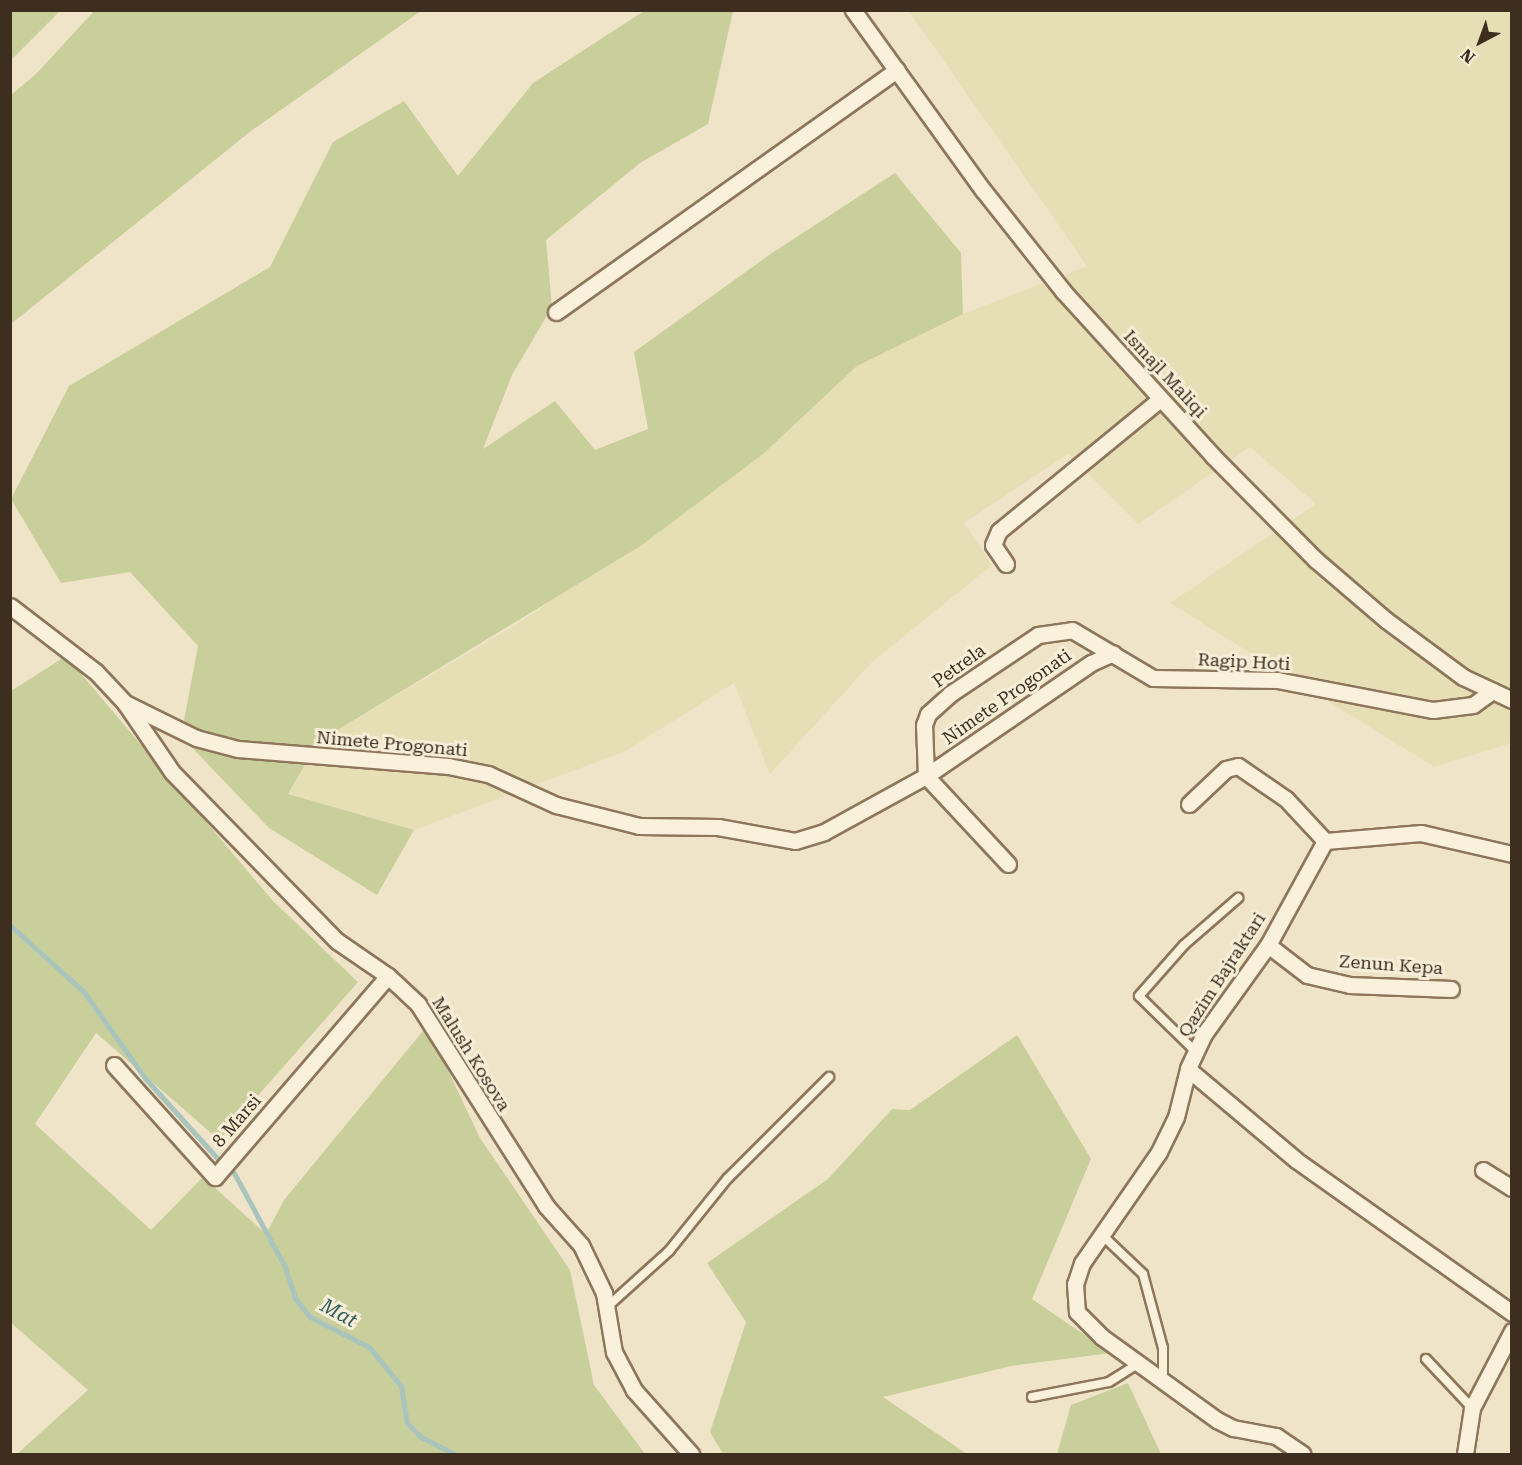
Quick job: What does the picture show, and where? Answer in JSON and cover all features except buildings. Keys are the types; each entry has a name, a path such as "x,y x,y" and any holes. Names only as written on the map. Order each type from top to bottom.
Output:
{"street":[{"name":"Ismajl Maliqi","path":"853,10 1063,291 1160,399 1316,560 1386,620 1463,677 1512,700"},
{"path":"556,312 897,70"},
{"path":"1006,564 993,545 999,531 1160,399"},
{"name":"Malush Kosova","path":"10,606 96,672 125,703 172,772 337,941 388,976 428,1018 546,1206 581,1245 598,1278 614,1352 621,1370 634,1390 690,1455"},
{"name":"Ragip Hoti","path":"1072,630 1153,678 1277,680 1433,710 1473,705 1492,691"},
{"name":"Petrela","path":"926,776 924,725 928,714 950,694 1038,634 1072,630"},
{"name":"Nimete Progonati","path":"125,703 196,738 238,749 448,766 488,774 556,805 639,826 718,827 782,842 824,832 926,776 1091,663 1113,653"},
{"path":"1189,804 1226,769 1238,766 1287,799 1325,841 1420,833 1512,854"},
{"path":"926,776 1008,864"},
{"name":"Qazim Bajraktari","path":"1303,1455 1276,1436 1233,1428 1217,1420 1138,1364 1077,1312 1075,1284 1082,1263 1159,1152 1176,1117 1194,1050 1268,945 1325,841"},
{"name":"Zenun Kepa","path":"1268,945 1307,975 1350,985 1451,989"},
{"name":"8 Marsi","path":"114,1065 215,1178 388,976"},
{"path":"1188,1069 1296,1160 1512,1313"},
{"path":"1483,1170 1512,1188"},
{"path":"1465,1455 1472,1408 1512,1331"}],"lane":[{"path":"1194,1050 1140,996 1184,945 1238,898"},
{"path":"606,1308 669,1251 728,1178 829,1077"},
{"path":"1101,1234 1143,1274 1163,1348 1163,1381"},
{"path":"1426,1359 1472,1408"},
{"path":"1032,1397 1109,1382 1138,1364"}],"shaded area":[{"path":"909,11 1511,11 1511,743 1434,767 1170,603 1316,504 1250,447 1138,524 1068,454 964,523 992,565 871,663 770,774 734,683 624,752 414,830 288,794 318,742 522,621 763,454 857,366 963,314 1087,266"}],"green space":[{"path":"11,10 60,11 11,60"},
{"path":"94,11 421,11 251,131 11,324 11,95 37,73"},
{"path":"644,11 733,11 708,124 640,163 546,240 552,307 512,375 483,449 555,401 595,450 648,429 634,352 772,253 895,173 961,253 963,314 857,366 763,454 642,545 318,742 288,794 414,830 377,895 269,828 181,736 198,646 130,572 61,583 11,499 69,386 270,267 333,142 404,101 458,176 533,83"},
{"path":"66,656 273,901 358,982 219,1140 96,1033 35,1124 151,1230 203,1177 266,1234 284,1200 427,1026 480,1138 570,1270 594,1385 645,1454 17,1454 88,1390 11,1323 11,691"},
{"path":"1017,1035 1091,1159 1032,1299 1111,1353 1011,1366 883,1397 967,1454 723,1454 710,1432 746,1322 707,1263 828,1179 892,1109 910,1110"},
{"path":"1128,1383 1161,1454 1057,1454 1071,1405"}],"waterway":[{"name":"Mat","path":"10,925 84,992 145,1078 217,1158"},
{"name":"Mat","path":"234,1173 285,1267 295,1298 310,1317 369,1347 401,1386 407,1423 421,1437 454,1454"}]}
